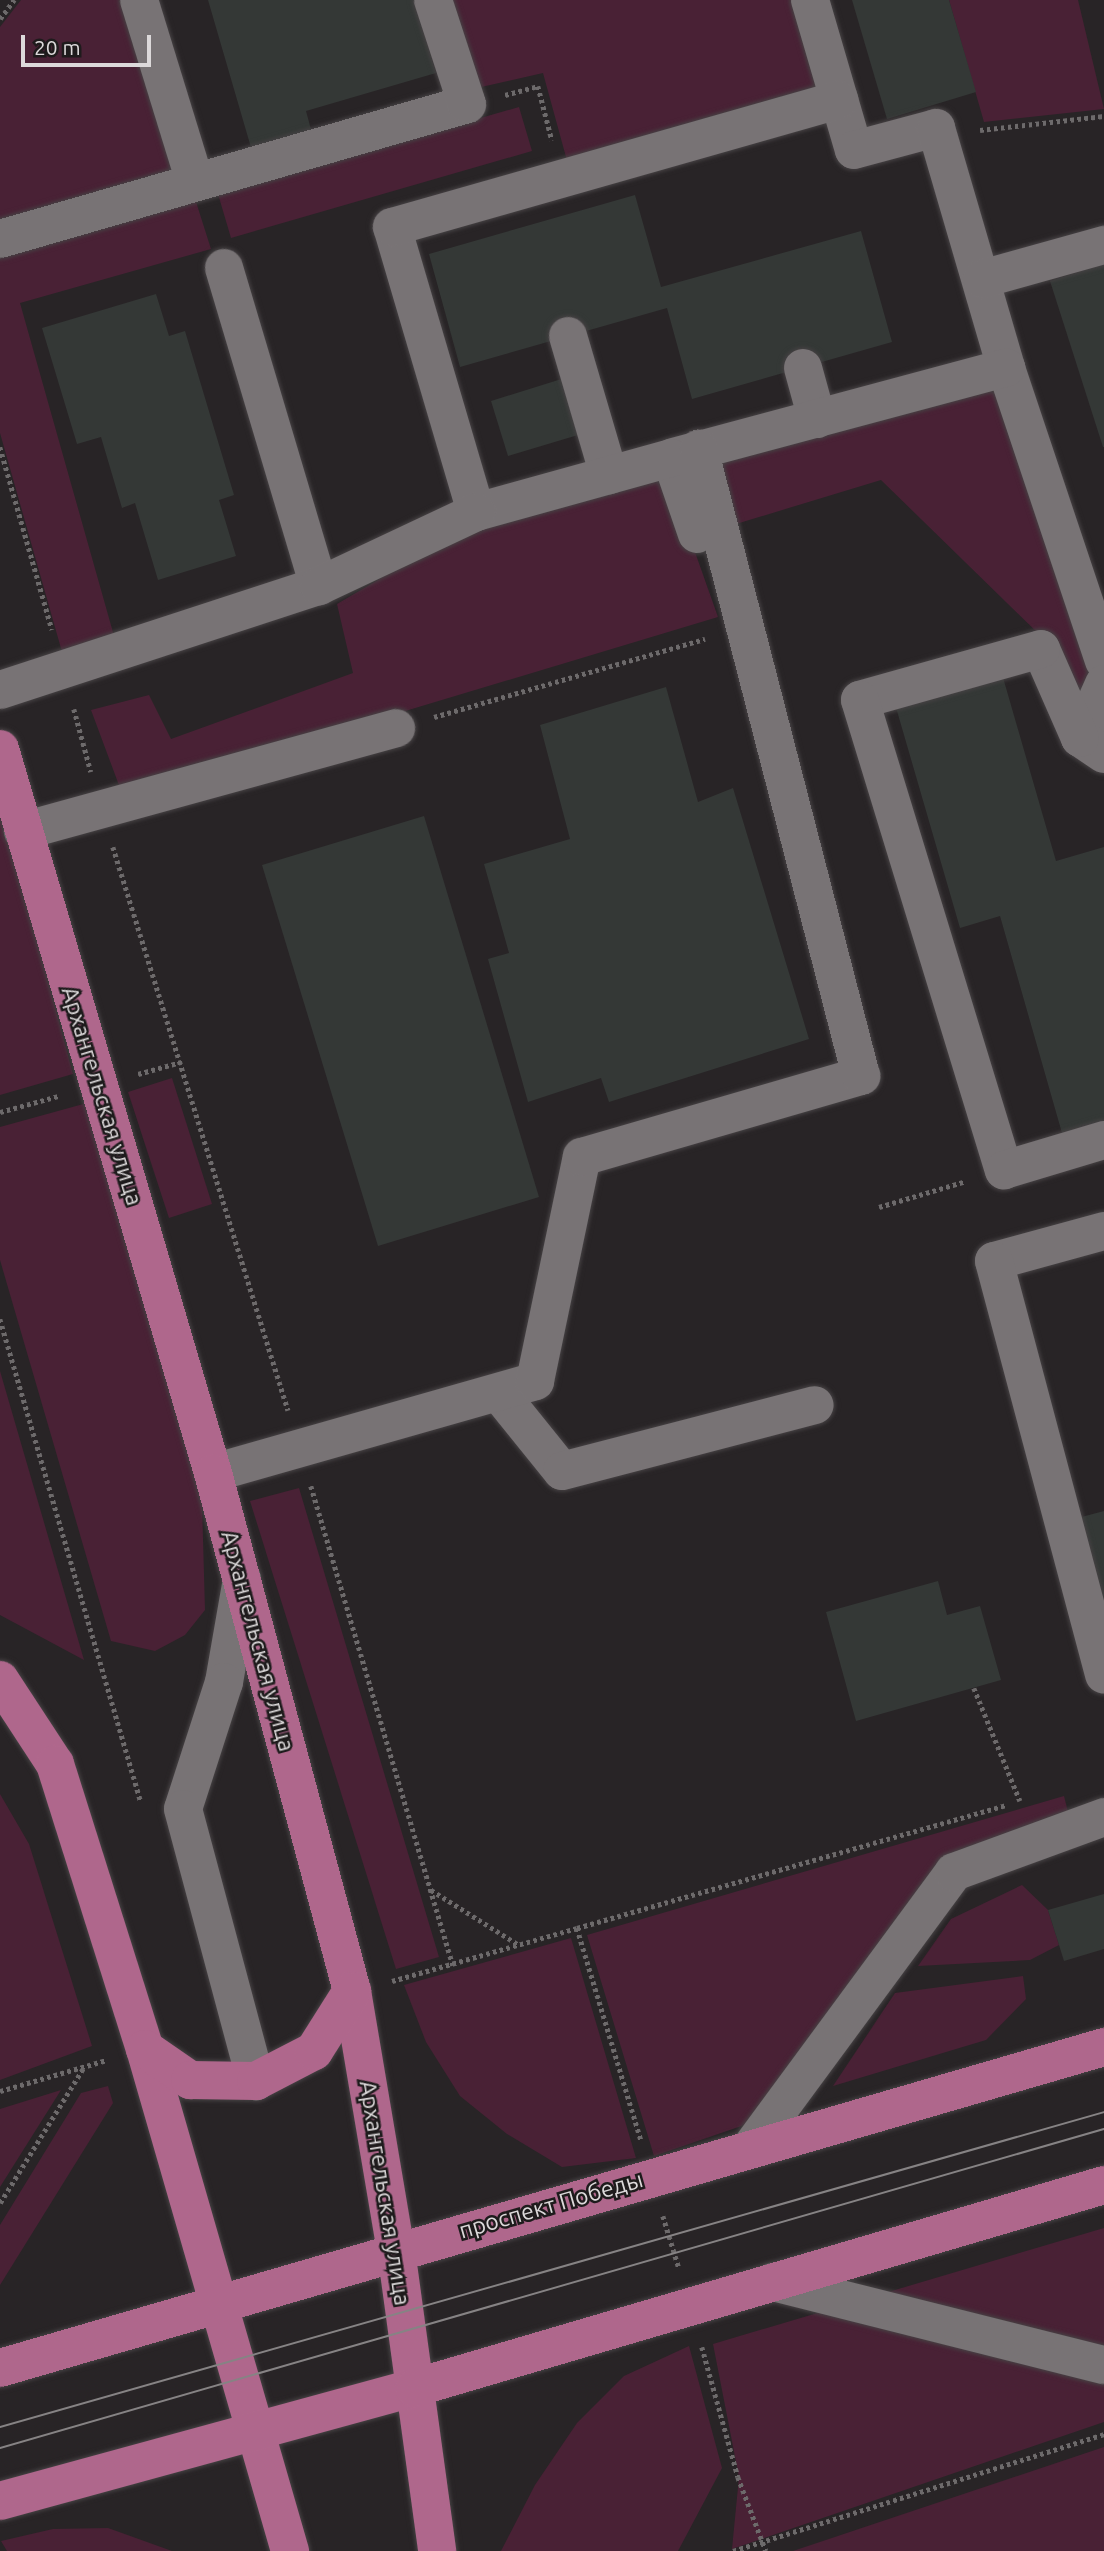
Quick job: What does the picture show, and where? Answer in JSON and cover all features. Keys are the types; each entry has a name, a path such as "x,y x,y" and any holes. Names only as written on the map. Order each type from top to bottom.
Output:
{"main road":[{"name":"Архангельская улица","path":"0,750 213,1473 352,1992 396,2250 437,2551"},
{"path":"0,1680 55,1764 145,2049 290,2551"},
{"path":"145,2049 190,2080 256,2081 314,2051 352,1992"},
{"name":"проспект Победы","path":"0,2368 396,2250 1104,2047"},
{"path":"0,2501 414,2388 1104,2185"}],"street":[{"path":"139,0 195,181"},
{"path":"0,239 467,104 433,0"},
{"path":"810,0 854,150 936,128 1006,368 1104,661"},
{"path":"476,512 392,227 839,100"},
{"path":"982,279 1104,245"},
{"path":"224,268 319,586"},
{"path":"568,336 609,475"},
{"path":"803,368 817,419"},
{"path":"0,690 64,672 319,586 476,512 685,453 1006,368"},
{"path":"685,453 726,633"},
{"path":"213,1473 535,1381 582,1157 861,1076 685,453"},
{"path":"1092,746 1041,649 860,700 1004,1170 1104,1140"},
{"path":"1092,746 1104,684"},
{"path":"23,831 396,728"},
{"path":"1104,1231 994,1261 1104,1675"},
{"path":"499,1393 562,1471 816,1405"},
{"path":"242,1579 224,1682 183,1809 256,2081"},
{"path":"752,2147 954,1872 1104,1817"},
{"path":"773,2282 1104,2365"}],"path":[{"path":"0,19 14,0"},
{"path":"538,86 563,178"},
{"path":"937,135 1104,116"},
{"path":"0,447 101,808 299,1447 453,1965"},
{"path":"396,728 726,633"},
{"path":"878,1207 1004,1170"},
{"path":"0,1319 143,1807"},
{"path":"974,1688 1020,1801"},
{"path":"352,1992 1032,1797"},
{"path":"430,1889 519,1945"},
{"path":"577,1928 760,2543 766,2551"},
{"path":"0,2091 145,2049"},
{"path":"0,2203 84,2066"},
{"path":"733,2551 1104,2434"}],"shaded area":[{"path":"21,0 134,0 188,178 0,234 0,27"},
{"path":"439,0 802,0 830,96 569,168 543,73 468,90"},
{"path":"949,0 1078,0 1104,109 984,122"},
{"path":"519,107 532,151 231,238 218,194"},
{"path":"191,186 211,249 20,303 118,650 66,666 0,433 0,243"},
{"path":"1001,377 1102,679 1079,717 1047,642 881,480 690,538 718,617 123,796 91,710 149,695 171,739 353,673 337,604 478,521"},
{"path":"0,803 73,1074 0,1095"},
{"path":"172,1078 212,1204 169,1218 128,1092"},
{"path":"87,1103 202,1503 205,1610 185,1635 155,1651 111,1641 0,1260 0,1127"},
{"path":"0,1371 84,1660 0,1615"},
{"path":"299,1488 439,1957 396,1969 250,1501"},
{"path":"0,1794 29,1844 92,2046 0,2080"},
{"path":"1064,1796 1072,1828 954,1873 759,2120 654,2156 587,1935"},
{"path":"1022,1885 1048,1910 1059,1945 1030,1960 918,1966 951,1919"},
{"path":"571,1938 636,2158 562,2167 507,2134 460,2096 426,2042 404,1985"},
{"path":"1023,1976 1026,1999 986,2040 833,2086 895,1993"},
{"path":"108,2086 113,2103 0,2285 0,2225 81,2093"},
{"path":"61,2090 0,2187 0,2109"},
{"path":"1104,2228 1104,2422 732,2549 739,2477 713,2344"},
{"path":"689,2346 722,2468 678,2551 501,2551 535,2485 577,2423 624,2376"},
{"path":"1104,2447 1104,2551 793,2551"},
{"path":"108,2528 172,2551 7,2551 1,2541 53,2529"}],"building":[{"path":"208,0 414,0 436,73 306,111 312,133 252,151"},
{"path":"852,0 949,0 976,92 887,119"},
{"path":"635,195 661,287 861,231 892,342 692,399 667,308 460,367 429,254"},
{"path":"1104,264 1104,447 1103,447 1050,281"},
{"path":"156,294 169,336 185,331 234,495 219,500 236,556 158,580 135,503 122,508 101,437 77,444 42,328"},
{"path":"571,376 588,432 508,456 491,401"},
{"path":"1002,674 1056,861 1104,847 1104,1121 1062,1133 1000,916 960,928 895,704"},
{"path":"666,687 698,802 733,788 809,1039 609,1102 601,1078 528,1102 488,959 509,953 484,864 570,839 540,725"},
{"path":"424,816 539,1197 378,1246 262,865"},
{"path":"1104,1511 1104,1625 1074,1519"},
{"path":"938,1581 947,1615 980,1606 1001,1680 856,1721 826,1612"},
{"path":"1104,1894 1104,1949 1064,1961 1048,1910"}],"tram line":[{"path":"0,2427 1104,2112"},
{"path":"0,2448 1104,2129"}]}
